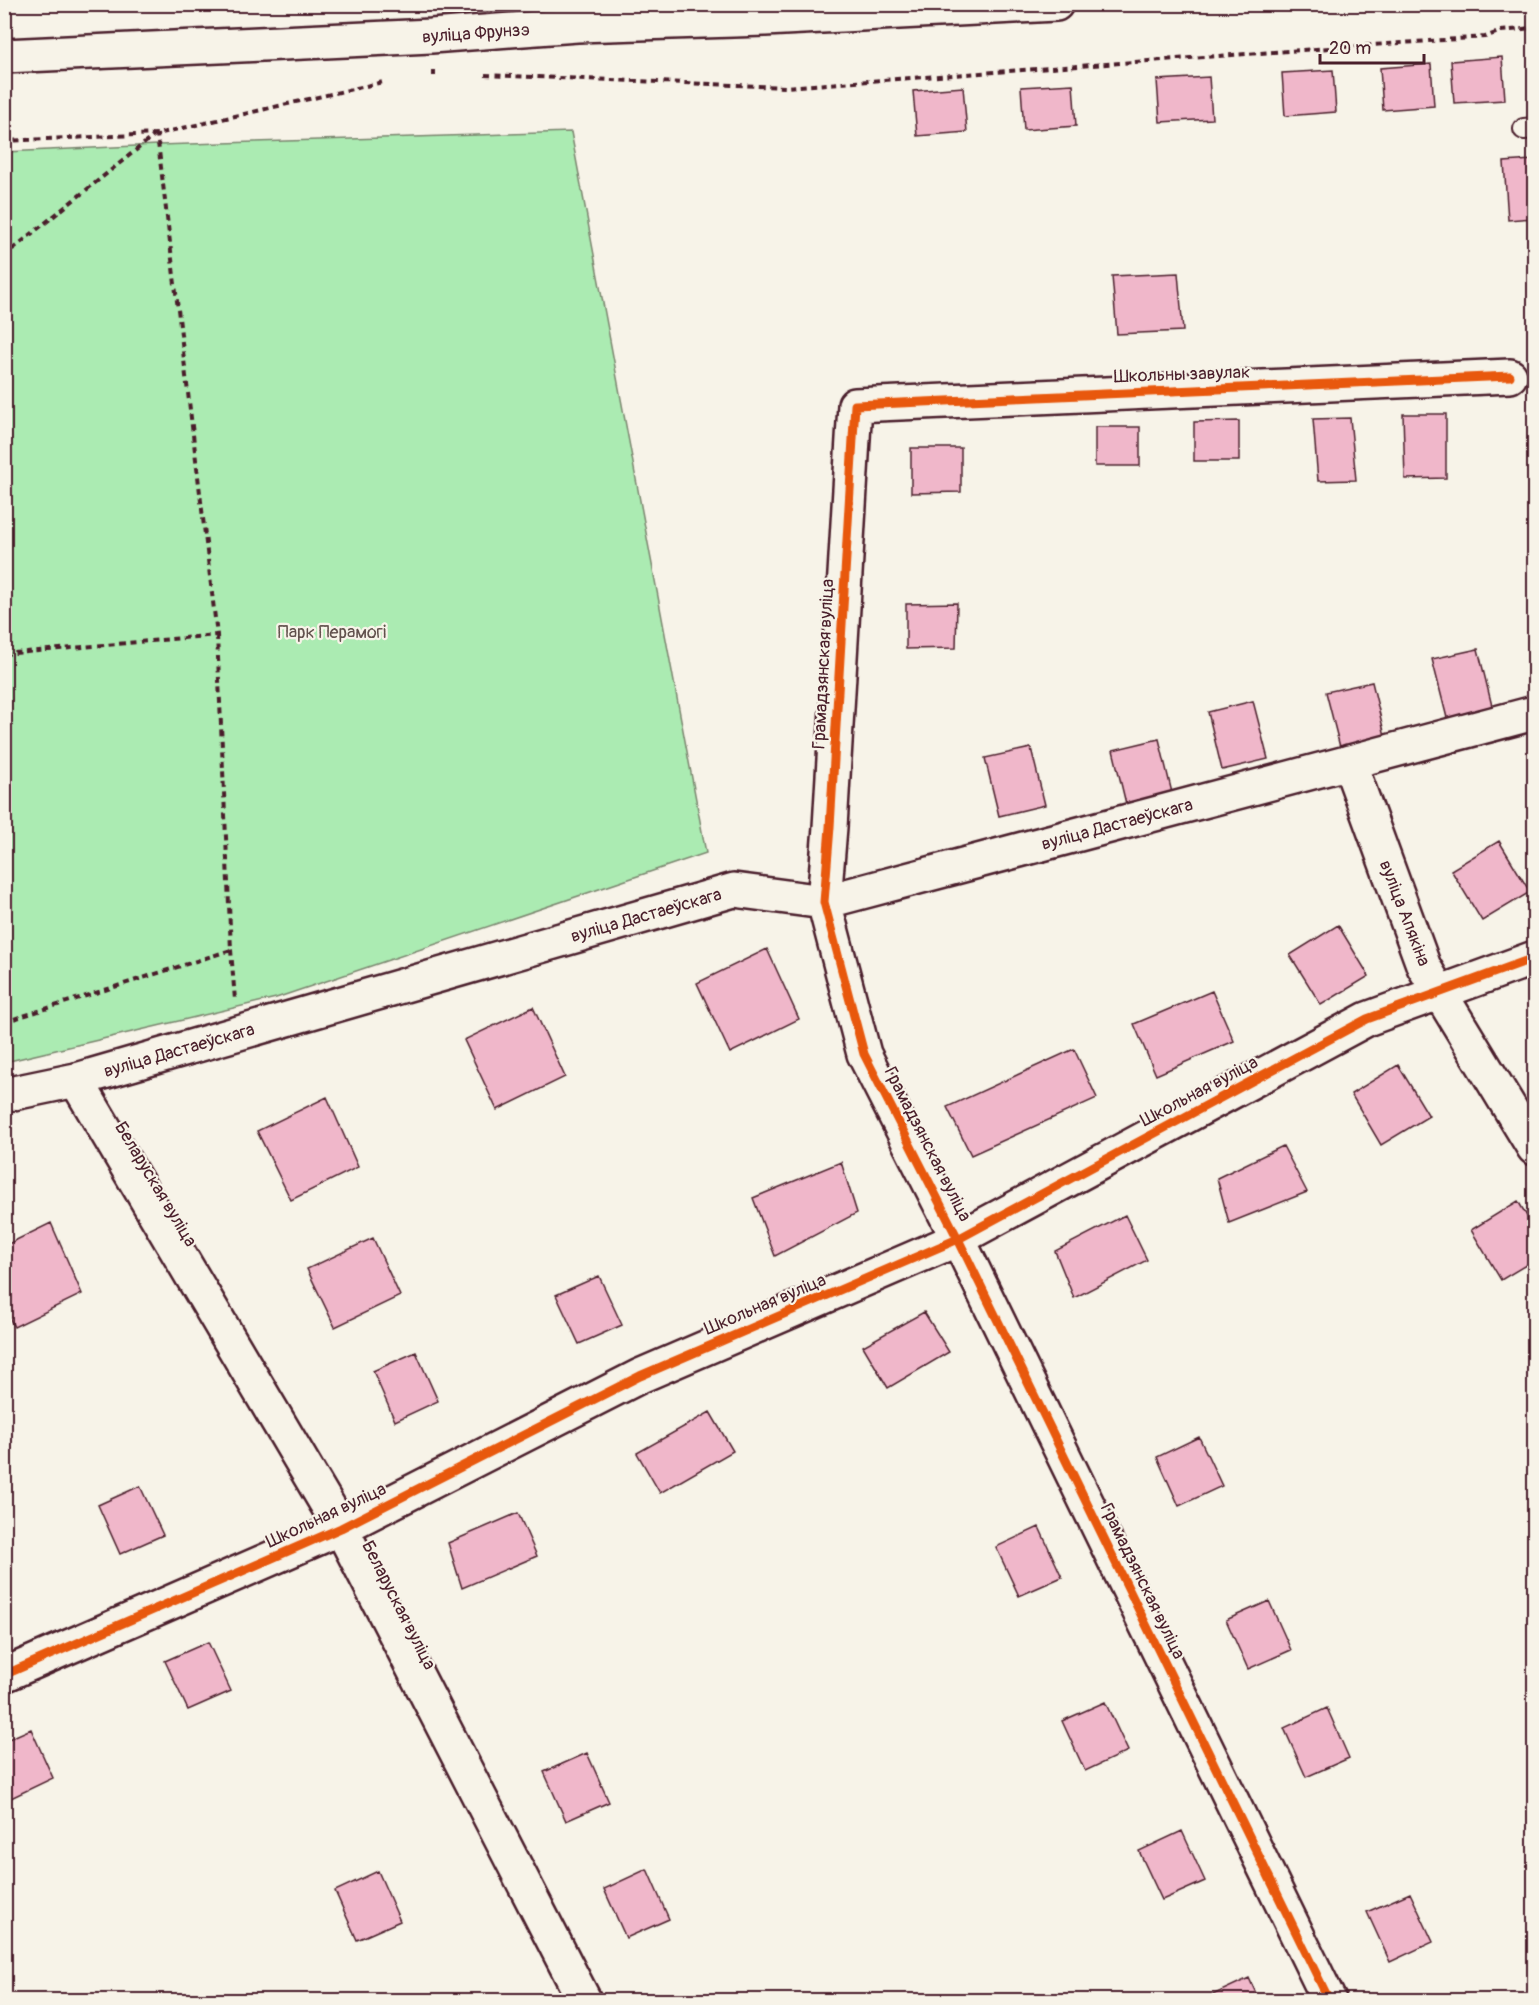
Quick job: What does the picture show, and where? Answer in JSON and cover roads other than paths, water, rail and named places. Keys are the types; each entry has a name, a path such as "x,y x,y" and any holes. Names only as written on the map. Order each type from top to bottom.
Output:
{"street":[{"name":"вуліца Фрунзэ","path":"4,56 431,36 577,25 660,10 1056,4"},
{"name":"Школьны завулак","path":"855,405 1509,376"},
{"name":"Грамадзянская вуліца","path":"855,405 824,902 864,1054 958,1239 1329,2001"},
{"name":"вуліца Дастаеўскага","path":"4,1095 76,1080 734,890 824,902 1534,713"},
{"name":"вуліца Апякіна","path":"1349,762 1424,967 1534,1148"},
{"name":"Школьная вуліца","path":"4,1675 341,1528 640,1376 958,1239 1367,1019 1534,958"},
{"name":"Беларуская вуліца","path":"76,1080 341,1528 584,2001"}],"park label":[{"name":"Парк Перамогі","path":"332,632"}]}
